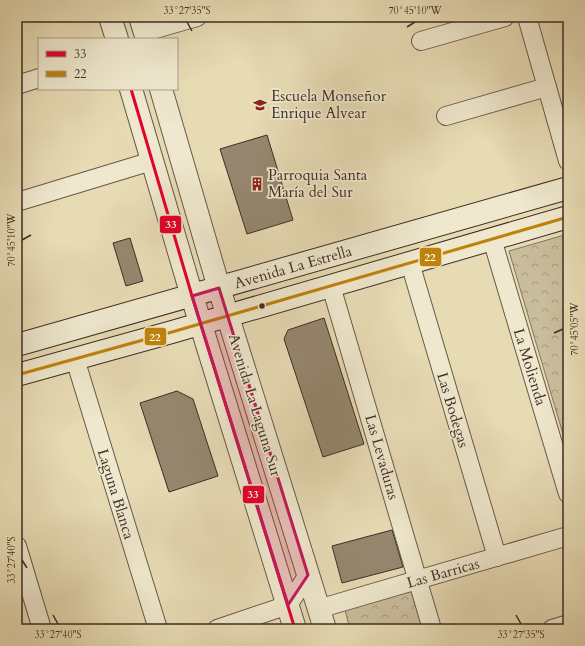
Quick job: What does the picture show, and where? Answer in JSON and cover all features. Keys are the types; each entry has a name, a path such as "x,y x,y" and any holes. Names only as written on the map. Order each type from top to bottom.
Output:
{"main road":[{"path":"110,17 116,38"},
{"name":"Avenida La Laguna Sur","path":"131,90 192,296 295,629"},
{"name":"Avenida La Laguna Sur","path":"161,90 227,316 322,619"},
{"name":"Avenida La Estrella","path":"17,345 568,188"},
{"name":"Avenida La Estrella","path":"17,375 201,324 568,217"}],"street":[{"path":"144,29 197,17"},
{"path":"421,41 505,17"},
{"path":"527,17 568,160"},
{"path":"17,85 38,78"},
{"path":"446,116 547,87"},
{"path":"17,202 152,161"},
{"name":"La Molienda","path":"492,239 568,494"},
{"name":"Las Bodegas","path":"410,263 497,557"},
{"name":"Las Levaduras","path":"331,286 432,629"},
{"name":"Laguna Blanca","path":"75,359 158,629"},
{"name":"Las Barricas","path":"322,619 418,580 568,536"},
{"path":"17,546 42,629"},
{"path":"217,629 288,605 308,575"},
{"path":"552,629 568,624"}],"highlighted area":[{"path":"219,288 308,575 288,605 192,296"}],"green space":[{"path":"568,234 568,451 509,251"},
{"path":"414,585 427,629 350,629 344,606"}],"building":[{"name":"Parroquia Santa María del Sur","path":"267,135 293,220 247,234 220,149"},
{"path":"130,238 143,281 126,286 113,243"},
{"path":"324,318 364,444 323,457 284,339 288,330"},
{"path":"177,391 193,399 218,476 169,492 140,403"},
{"path":"392,530 403,567 342,583 332,546"}],"transit line":[{"name":"33","path":"131,90 192,296 295,629"},
{"name":"22","path":"17,375 172,332 568,217"}],"place":[{"name":"Escuela Monseñor Enrique Alvear","path":"260,105"},
{"name":"Parroquia Santa María del Sur","path":"257,184"}]}
